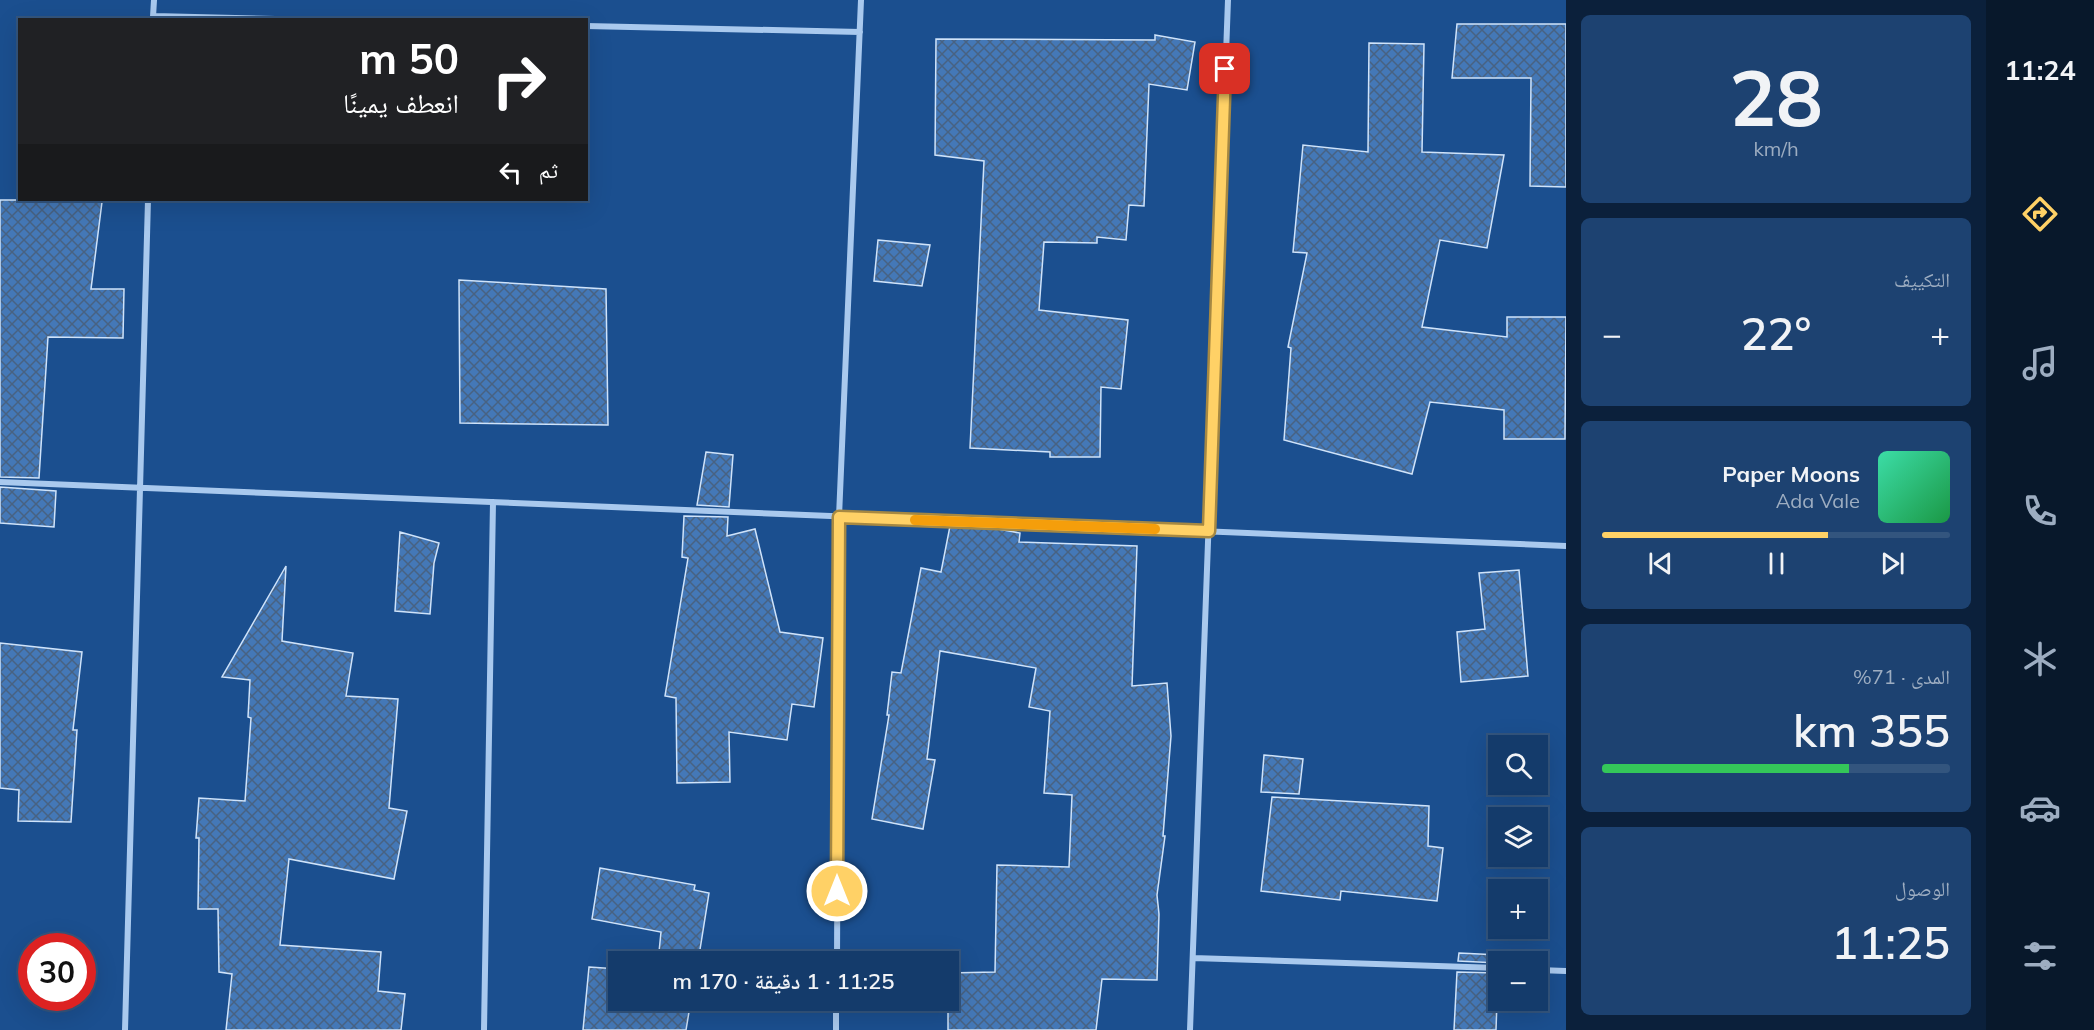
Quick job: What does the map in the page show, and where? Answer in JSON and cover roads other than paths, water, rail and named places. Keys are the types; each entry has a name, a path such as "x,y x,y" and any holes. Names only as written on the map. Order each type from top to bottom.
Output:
{"street":[{"path":"153,18 154,0"},
{"path":"837,951 839,517 861,0"},
{"path":"1190,1030 1228,0"},
{"path":"588,26 860,32"},
{"path":"125,1030 148,201"},
{"path":"0,482 1566,546"},
{"path":"484,1030 493,502"},
{"path":"1193,958 1488,969"},
{"path":"1548,970 1566,971"},
{"path":"836,1011 836,1030"}]}
